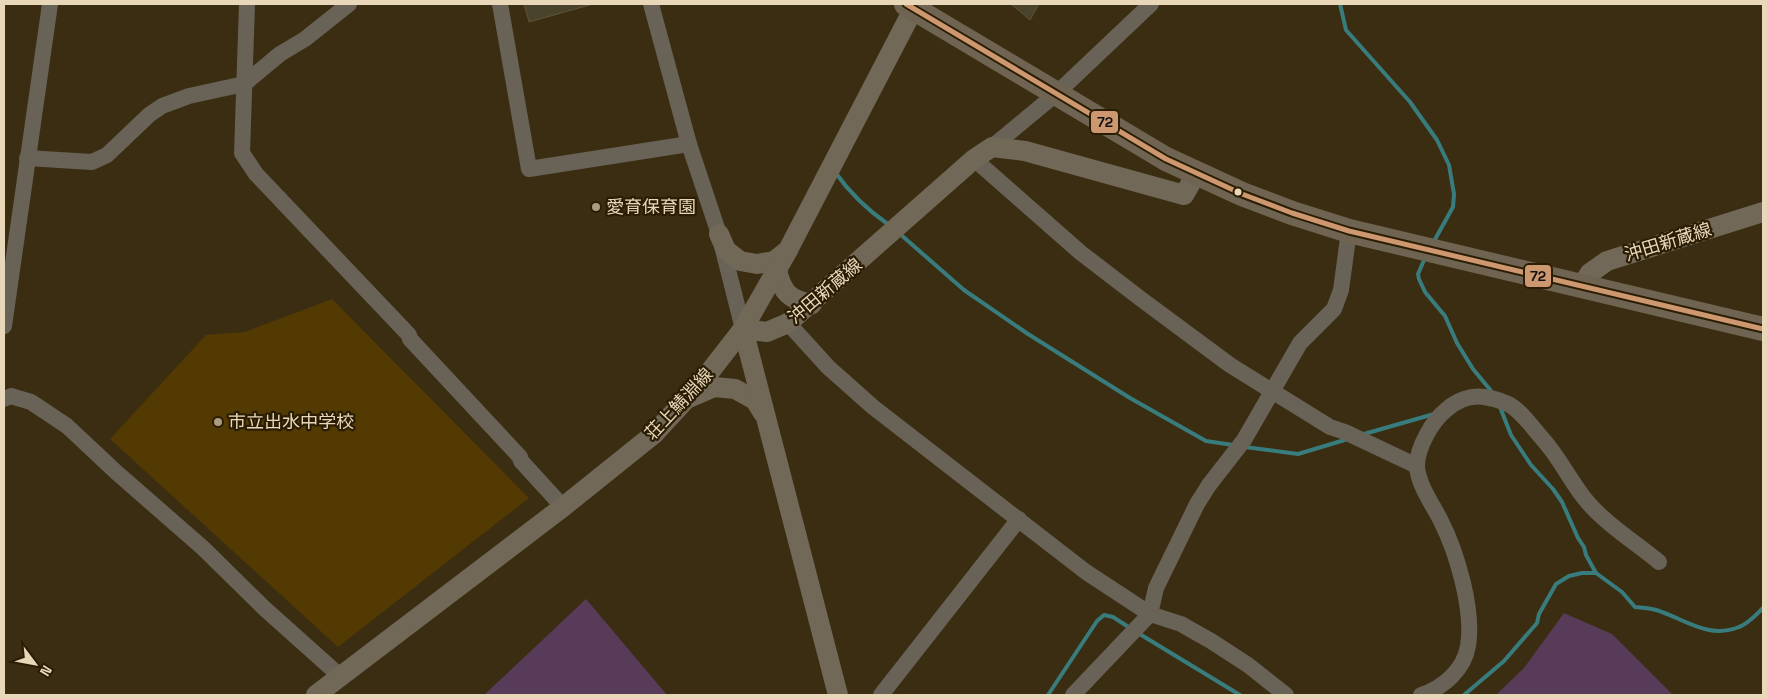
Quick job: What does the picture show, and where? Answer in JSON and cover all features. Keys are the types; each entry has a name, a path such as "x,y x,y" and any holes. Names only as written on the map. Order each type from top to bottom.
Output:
{"highway":[{"path":"912,5 1166,158 1196,174 1242,194 1349,230 1763,329"}],"main road":[{"name":"荘上鯖淵線","path":"316,695 563,507 654,434 686,400 743,329 777,270 912,5"},
{"path":"992,147 1025,151 1184,195 1196,174"},
{"name":"沖田新蔵線","path":"743,329 767,332 788,323 812,304 974,160 992,147"},
{"name":"沖田新蔵線","path":"1582,286 1590,273 1607,261 1763,212"},
{"path":"719,234 726,250 740,261 757,264 774,261 788,250"},
{"path":"777,270 780,284 784,290 799,302 812,304"},
{"path":"743,329 838,695"},
{"path":"686,400 714,387 735,389 755,400 766,418"}],"street":[{"path":"4,326 50,4"},
{"path":"247,4 242,153 256,174 409,335 410,339 520,457 563,507"},
{"path":"27,158 92,162 107,155 149,115 162,106 189,96 244,84 280,54 305,39 349,4"},
{"path":"500,4 529,169 689,144"},
{"path":"651,4 689,144 719,234 743,329"},
{"path":"992,147 1057,93 1151,4"},
{"path":"974,160 1081,253 1230,365 1330,427 1417,466"},
{"path":"1073,695 1150,614 1156,588 1197,504 1209,485 1244,440 1300,344 1334,309 1342,290 1349,230"},
{"path":"788,323 828,367 873,407 1086,572 1150,614 1181,624 1211,641 1248,665 1286,695"},
{"path":"4,399 11,396 31,402 67,426 116,472 203,548 264,608 340,676"},
{"path":"1421,695 1445,683 1454,674 1468,647 1470,630 1466,599 1458,564 1442,522 1422,484 1417,466 1430,429 1445,410 1462,400 1478,396 1507,403 1522,416 1552,450 1585,499 1659,562"},
{"path":"881,695 1019,519"}],"shaded area":[{"path":"332,299 529,498 338,647 110,439 206,335 245,332"},
{"path":"586,599 667,695 484,695"},
{"path":"1564,613 1612,634 1673,695 1496,695 1524,668"}],"building":[{"path":"524,4 593,4 529,22"},
{"path":"1011,4 1039,4 1030,20"}],"waterway":[{"path":"1340,4 1346,30 1410,102 1437,140 1449,165 1454,194 1453,207 1433,243"},
{"path":"835,172 860,201 889,225"},
{"path":"900,234 964,290 1028,334 1130,398 1206,441 1233,445"},
{"path":"1425,258 1418,274 1425,292 1445,316 1457,343 1473,369 1492,392"},
{"path":"1500,407 1511,435 1531,465 1562,502 1596,573 1622,592 1635,607 1649,608 1699,627 1718,631 1742,626 1763,608"},
{"path":"1364,434 1434,414"},
{"path":"1245,447 1298,454 1348,439"},
{"path":"1464,695 1504,661 1537,623 1539,614 1556,584 1569,576 1582,573 1596,573"},
{"path":"1048,695 1097,621 1104,615 1113,617 1130,628"},
{"path":"1138,633 1240,695"}],"transit line":[{"name":"72","path":"906,4 1166,159 1242,194 1292,213 1349,231 1763,329"}],"place":[{"name":"愛育保育園","path":"596,207"},
{"name":"市立出水中学校","path":"218,422"}]}
